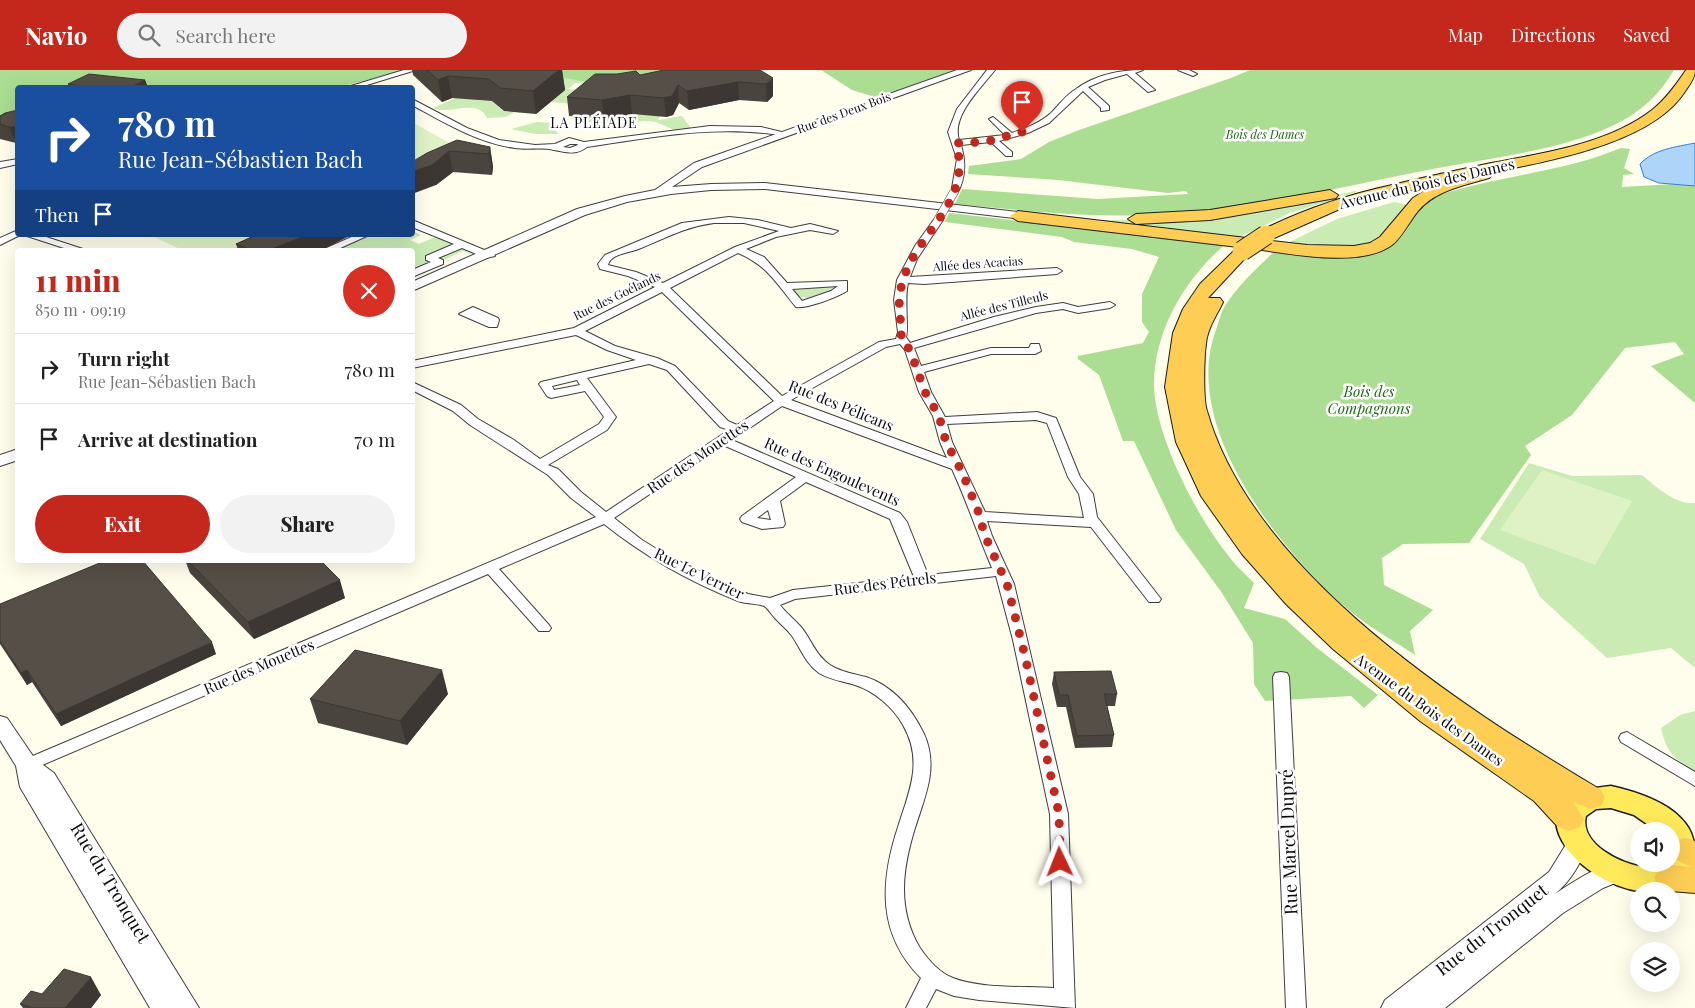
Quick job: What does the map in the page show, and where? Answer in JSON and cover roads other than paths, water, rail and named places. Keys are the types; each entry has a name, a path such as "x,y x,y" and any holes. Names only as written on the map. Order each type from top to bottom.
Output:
{"highway":[{"name":"Avenue du Bois des Dames","path":"1574,831 1550,797 1431,714 1349,650 1280,585 1234,528 1216,502 1201,474 1181,426 1175,387 1175,366 1182,333 1196,302 1217,275 1262,245 1342,211 1388,197 1574,149 1622,132 1647,119 1667,105 1680,92 1692,70"},
{"name":"Avenue du Bois des Dames","path":"1482,173 1614,144 1660,121 1684,104 1695,86"},
{"path":"1018,216 1119,220 1192,217 1240,212 1447,173 1482,173"},
{"path":"1018,216 1307,250 1344,252 1368,249 1384,243 1408,212 1430,192 1482,173"},
{"name":"Avenue du Bois des Dames","path":"1262,245 1222,288 1203,322 1196,344 1193,366 1194,391 1199,418 1217,466 1237,502 1288,568 1328,609 1422,686 1531,764 1590,798"}],"main road":[{"path":"1611,797 1625,800 1652,811 1668,823 1680,836 1691,853 1680,871 1682,879 1643,880 1617,872 1595,860 1574,831 1572,810 1590,798 1611,797"}],"street":[{"path":"361,85 412,70"},
{"name":"Rue des Deux Bois","path":"655,193 696,166 723,158 966,70"},
{"path":"1096,70 1105,77"},
{"path":"956,143 993,140 1010,136 1047,120 1083,87 1105,77 1139,70"},
{"path":"1182,70 1193,74"},
{"path":"771,603 776,612 797,632 821,666 834,674 865,683 884,694 905,714 919,740 924,767 922,781 896,860 894,900 897,922 906,942 918,961 933,976 955,987 1064,1002 1059,814 1011,599 985,536 979,516 949,449 940,421 925,392 918,370 900,337 903,332 899,314 899,291 902,280 910,260 938,220 954,192 961,169 952,132 958,114 988,71"},
{"path":"1129,72 1151,90"},
{"path":"375,82 382,85"},
{"path":"1083,87 1106,108 1104,108"},
{"path":"415,104 488,141 528,147 557,147 560,150 571,151 579,149 583,144 722,126 761,128 786,134"},
{"path":"993,119 1010,136"},
{"path":"993,140 1009,154"},
{"name":"Rue des Deux Bois","path":"709,174 712,164 723,158"},
{"path":"0,165 15,162"},
{"path":"686,174 684,181 691,192"},
{"path":"709,174 723,181 889,202"},
{"path":"709,174 712,190"},
{"path":"415,286 444,273 459,270 486,254 570,216 608,203 655,193 764,186"},
{"path":"712,190 793,193 1018,216"},
{"path":"415,224 486,254 581,216 691,192"},
{"path":"663,287 632,274 604,266 603,262 609,256 688,225 713,221 752,220 788,230"},
{"name":"Rue des Goélands","path":"415,365 576,331 738,249 788,230 810,227 833,231"},
{"path":"0,230 15,233"},
{"path":"0,242 15,234"},
{"path":"36,237 75,248"},
{"path":"332,248 359,237"},
{"path":"415,273 439,262 430,258 462,244"},
{"path":"738,249 760,259 800,305 820,297 839,293 843,289 843,283 785,286"},
{"name":"Allée des Acacias","path":"902,280 924,281 1057,271"},
{"name":"Rue des Pélicans","path":"663,287 781,402 959,468"},
{"name":"Allée des Tilleuls","path":"904,344 1036,310 1063,306 1086,309 1110,305"},
{"path":"492,325 501,331 509,345"},
{"path":"576,331 611,348 653,360 671,368 724,424 738,430"},
{"name":"Rue des Mouettes","path":"27,765 606,518 781,402 883,344 904,344"},
{"path":"918,370 991,350 1035,351 1035,346"},
{"path":"586,387 551,394 545,384 653,360"},
{"path":"539,465 603,427 609,420 610,416 586,387 580,376"},
{"name":"Rue Le Verrier","path":"415,387 457,408 474,422 510,443 539,465 553,472 576,495 636,542 680,568 744,598 771,603"},
{"path":"940,421 1037,416 1052,420 1074,477 1086,494 1090,517 1154,599"},
{"name":"Rue des Engoulevents","path":"722,440 897,518 922,579"},
{"path":"0,461 15,455"},
{"path":"773,500 804,477"},
{"path":"979,516 1094,524"},
{"path":"491,568 544,628"},
{"name":"Rue des Pétrels","path":"771,603 793,595 1001,571"},
{"name":"Rue Marcel Dupré","path":"1281,677 1296,1008"},
{"name":"Rue du Tronquet","path":"0,723 27,765 46,779 186,1008"},
{"path":"1627,738 1695,780"},
{"name":"Rue du Tronquet","path":"27,765 31,786 112,918 164,1008"},
{"name":"Rue du Tronquet","path":"1432,1001 1557,879 1574,831"},
{"name":"Rue du Tronquet","path":"1394,1008 1432,1001 1555,906 1595,881 1617,872"},
{"path":"916,1008 933,976"}],"water":[{"path":"1695,143 1695,186 1659,183 1644,177 1640,164 1652,155 1666,149"}],"district":[{"name":"LA PLÉIADE","path":"594,123"}],"park label":[{"name":"Bois des Dames","path":"1265,135"},
{"name":"Bois des Compagnons","path":"1369,400"}]}
